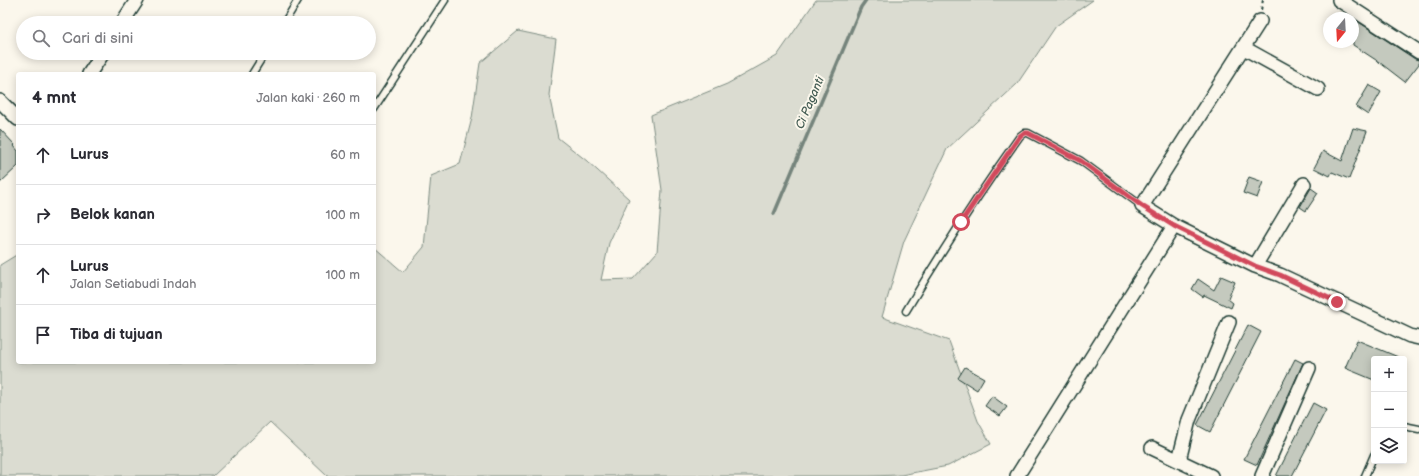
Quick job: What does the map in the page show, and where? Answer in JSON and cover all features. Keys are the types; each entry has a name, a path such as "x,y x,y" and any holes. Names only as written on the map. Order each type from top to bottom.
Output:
{"street":[{"path":"127,16 137,0"},
{"path":"1339,0 1419,52"},
{"path":"1260,21 1142,206 1174,226 1255,266 1280,275 1410,336 1419,338"},
{"path":"1244,48 1318,89"},
{"path":"91,72 99,60"},
{"path":"0,101 16,117"},
{"path":"1255,266 1304,184"},
{"path":"1017,476 1174,226"},
{"path":"1179,460 1189,420 1230,322"},
{"path":"1262,476 1309,368"},
{"path":"1152,448 1211,476"}],"lane":[{"path":"288,16 298,0"},
{"path":"376,106 445,0"},
{"path":"253,72 261,60"},
{"path":"906,311 946,245 1002,161 1020,136 1024,133 1028,133 1081,161 1142,206"},
{"path":"1407,427 1419,429"},
{"path":"1365,476 1371,462"}],"shaded area":[{"path":"816,0 1093,0 1056,26 1017,84 947,149 904,241 882,317 949,341 978,421 991,444 948,466 901,475 327,476 270,422 213,476 0,476 0,265 16,255 16,364 376,364 376,249 403,272 424,247 431,176 460,164 472,118 480,63 518,31 556,39 549,95 558,138 587,161 629,199 609,243 601,280 633,279 657,252 662,190 651,115 727,84 777,56"}],"building":[{"path":"1359,22 1415,59 1419,60 1419,64 1405,82 1358,48 1359,48"},
{"path":"1369,85 1381,92 1368,115 1356,107"},
{"path":"1353,128 1367,131 1349,179 1332,172 1330,176 1314,168 1323,151 1342,161"},
{"path":"0,129 15,145 16,168 0,183"},
{"path":"1249,177 1263,182 1257,198 1243,193"},
{"path":"1311,188 1318,193 1306,211 1300,207"},
{"path":"1221,276 1235,282 1228,299 1233,303 1231,308 1204,295 1203,297 1192,289 1198,279 1214,290"},
{"path":"1248,325 1261,332 1210,432 1197,425"},
{"path":"1357,340 1396,356 1371,356 1371,379 1345,368"},
{"path":"1295,359 1303,363 1257,465 1244,459"},
{"path":"965,367 984,378 977,390 958,378"},
{"path":"992,396 1007,407 1000,416 985,406"},
{"path":"1313,403 1326,410 1292,476 1276,476"}],"waterway":[{"name":"Ci Paganti","path":"774,214 861,7 866,0"}],"route":[{"path":"961,222 1020,136 1024,133 1028,133 1081,161 1142,206 1174,226 1255,266 1280,275 1337,302"}]}
